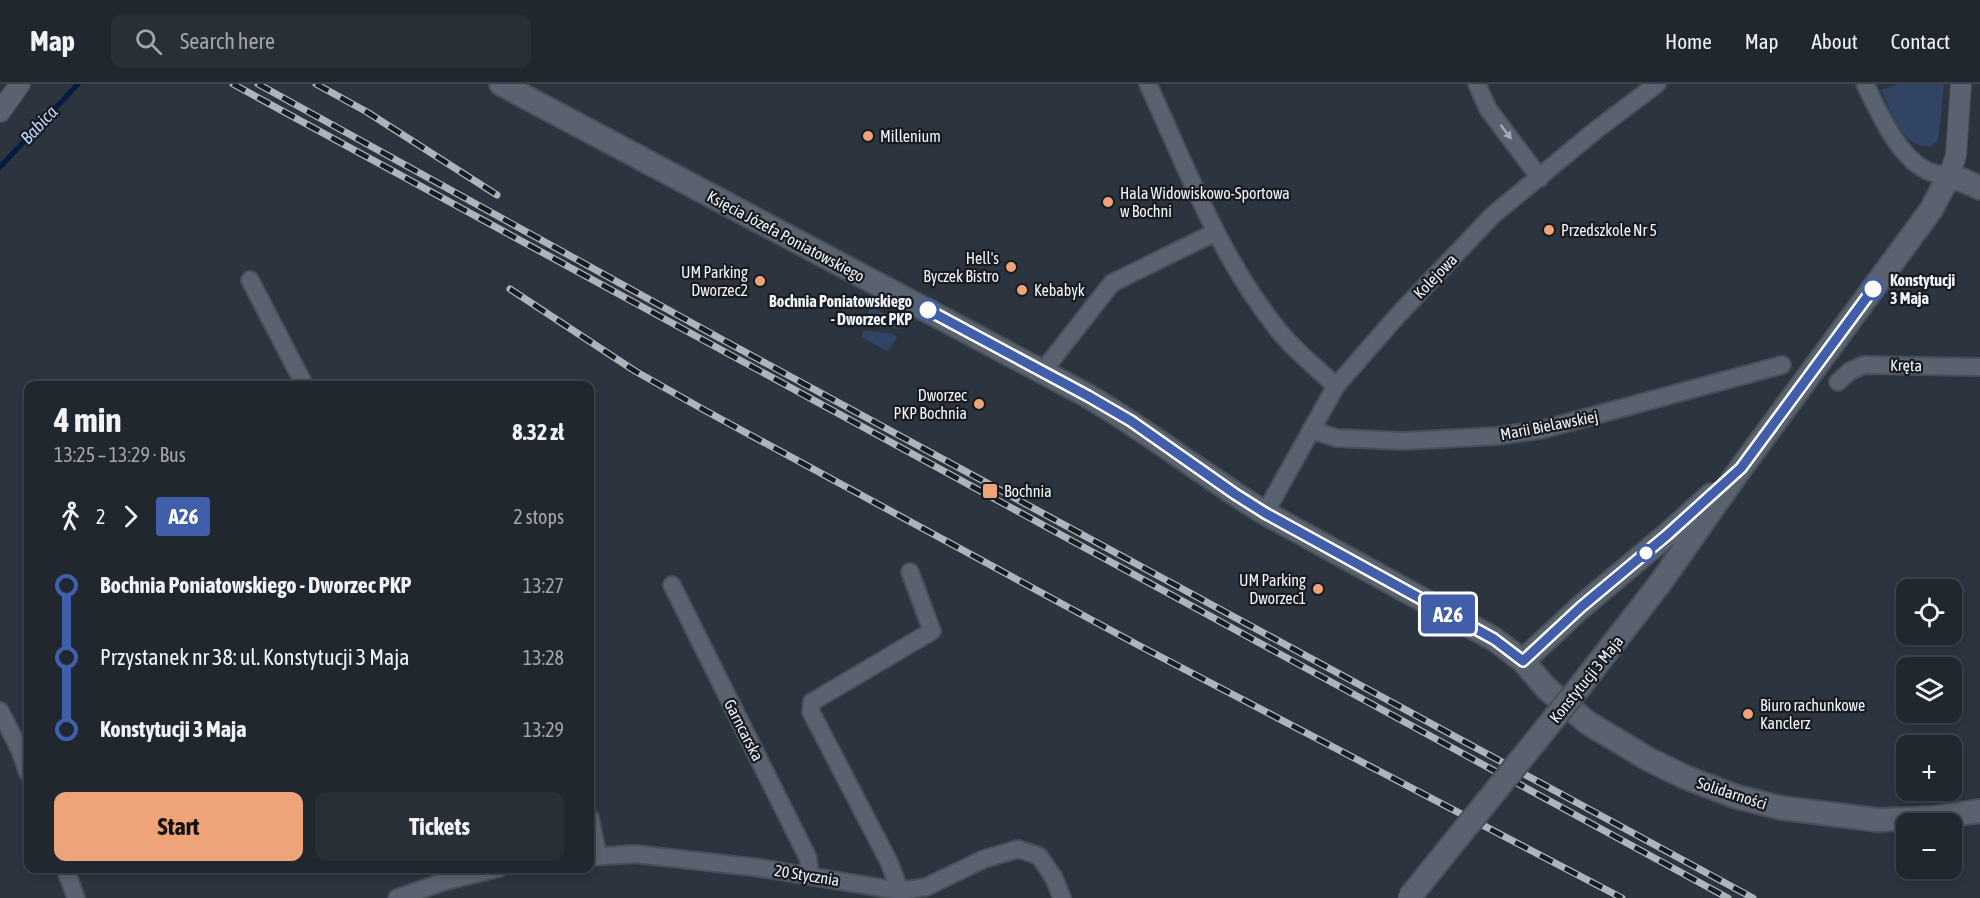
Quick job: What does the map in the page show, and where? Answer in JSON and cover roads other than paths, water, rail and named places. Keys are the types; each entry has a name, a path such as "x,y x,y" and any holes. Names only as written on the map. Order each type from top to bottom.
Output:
{"main road":[{"name":"Księcia Józefa Poniatowskiego","path":"501,84 1045,372 1131,421 1265,513 1494,639 1523,661"},
{"path":"1949,176 1980,189"},
{"name":"Konstytucji 3 Maja","path":"1409,898 1643,606 1741,468 1931,210 1949,176"},
{"path":"1523,661 1581,607 1667,535 1741,468"},
{"path":"1667,535 1678,535 1689,543"},
{"name":"Solidarności","path":"1523,661 1547,689 1588,723 1618,742 1685,777 1737,797 1782,808 1878,820 1932,818 1980,811"}],"street":[{"path":"0,112 20,84"},
{"path":"1148,84 1216,232 1245,286 1281,334 1336,386"},
{"path":"1477,84 1488,109 1540,177"},
{"name":"Kolejowa","path":"1265,513 1336,386 1399,314 1493,215 1596,130 1657,84"},
{"path":"1865,84 1886,125 1906,154 1927,171 1949,176"},
{"name":"Konstytucji 3 Maja","path":"1949,176 1956,155 1962,84"},
{"path":"1045,372 1050,362 1112,283 1216,232"},
{"path":"250,280 302,381"},
{"name":"Marii Bielawskiej","path":"1311,430 1337,438 1403,441 1497,436 1540,430 1782,364"},
{"name":"Kręta","path":"1838,382 1850,371 1864,365 1980,366"},
{"path":"910,572 932,632 812,702 811,712 889,862 910,893"},
{"name":"Garncarska","path":"672,585 808,858 810,876"},
{"path":"0,711 24,762"},
{"name":"20 Stycznia","path":"594,856 635,854 761,868 910,893 984,859 1018,849 1039,856 1054,878 1062,898"},
{"path":"67,873 76,898"},
{"path":"397,898 446,880 477,873"}],"waterway":[{"name":"Babica","path":"0,167 78,84"}],"railway":[{"path":"233,84 1728,898"},
{"path":"258,84 723,340 1753,898"},
{"path":"316,84 367,112 497,195"},
{"path":"510,289 635,371 706,411 1138,645 1622,898"}],"place":[{"name":"Millenium","path":"868,136"},
{"name":"Hala Widowiskowo-Sportowa w Bochni","path":"1108,202"},
{"name":"Przedszkole Nr 5","path":"1549,230"},
{"name":"Hell's Byczek Bistro","path":"1011,267"},
{"name":"UM Parking Dworzec2","path":"760,281"},
{"name":"Konstytucji 3 Maja","path":"1873,289"},
{"name":"Kebabyk","path":"1022,290"},
{"name":"Bochnia Poniatowskiego - Dworzec PKP","path":"928,310"},
{"name":"Dworzec PKP Bochnia","path":"979,404"},
{"name":"Bochnia","path":"990,491"},
{"name":"UM Parking Dworzec1","path":"1318,589"},
{"name":"Biuro rachunkowe Kanclerz","path":"1748,714"}]}
